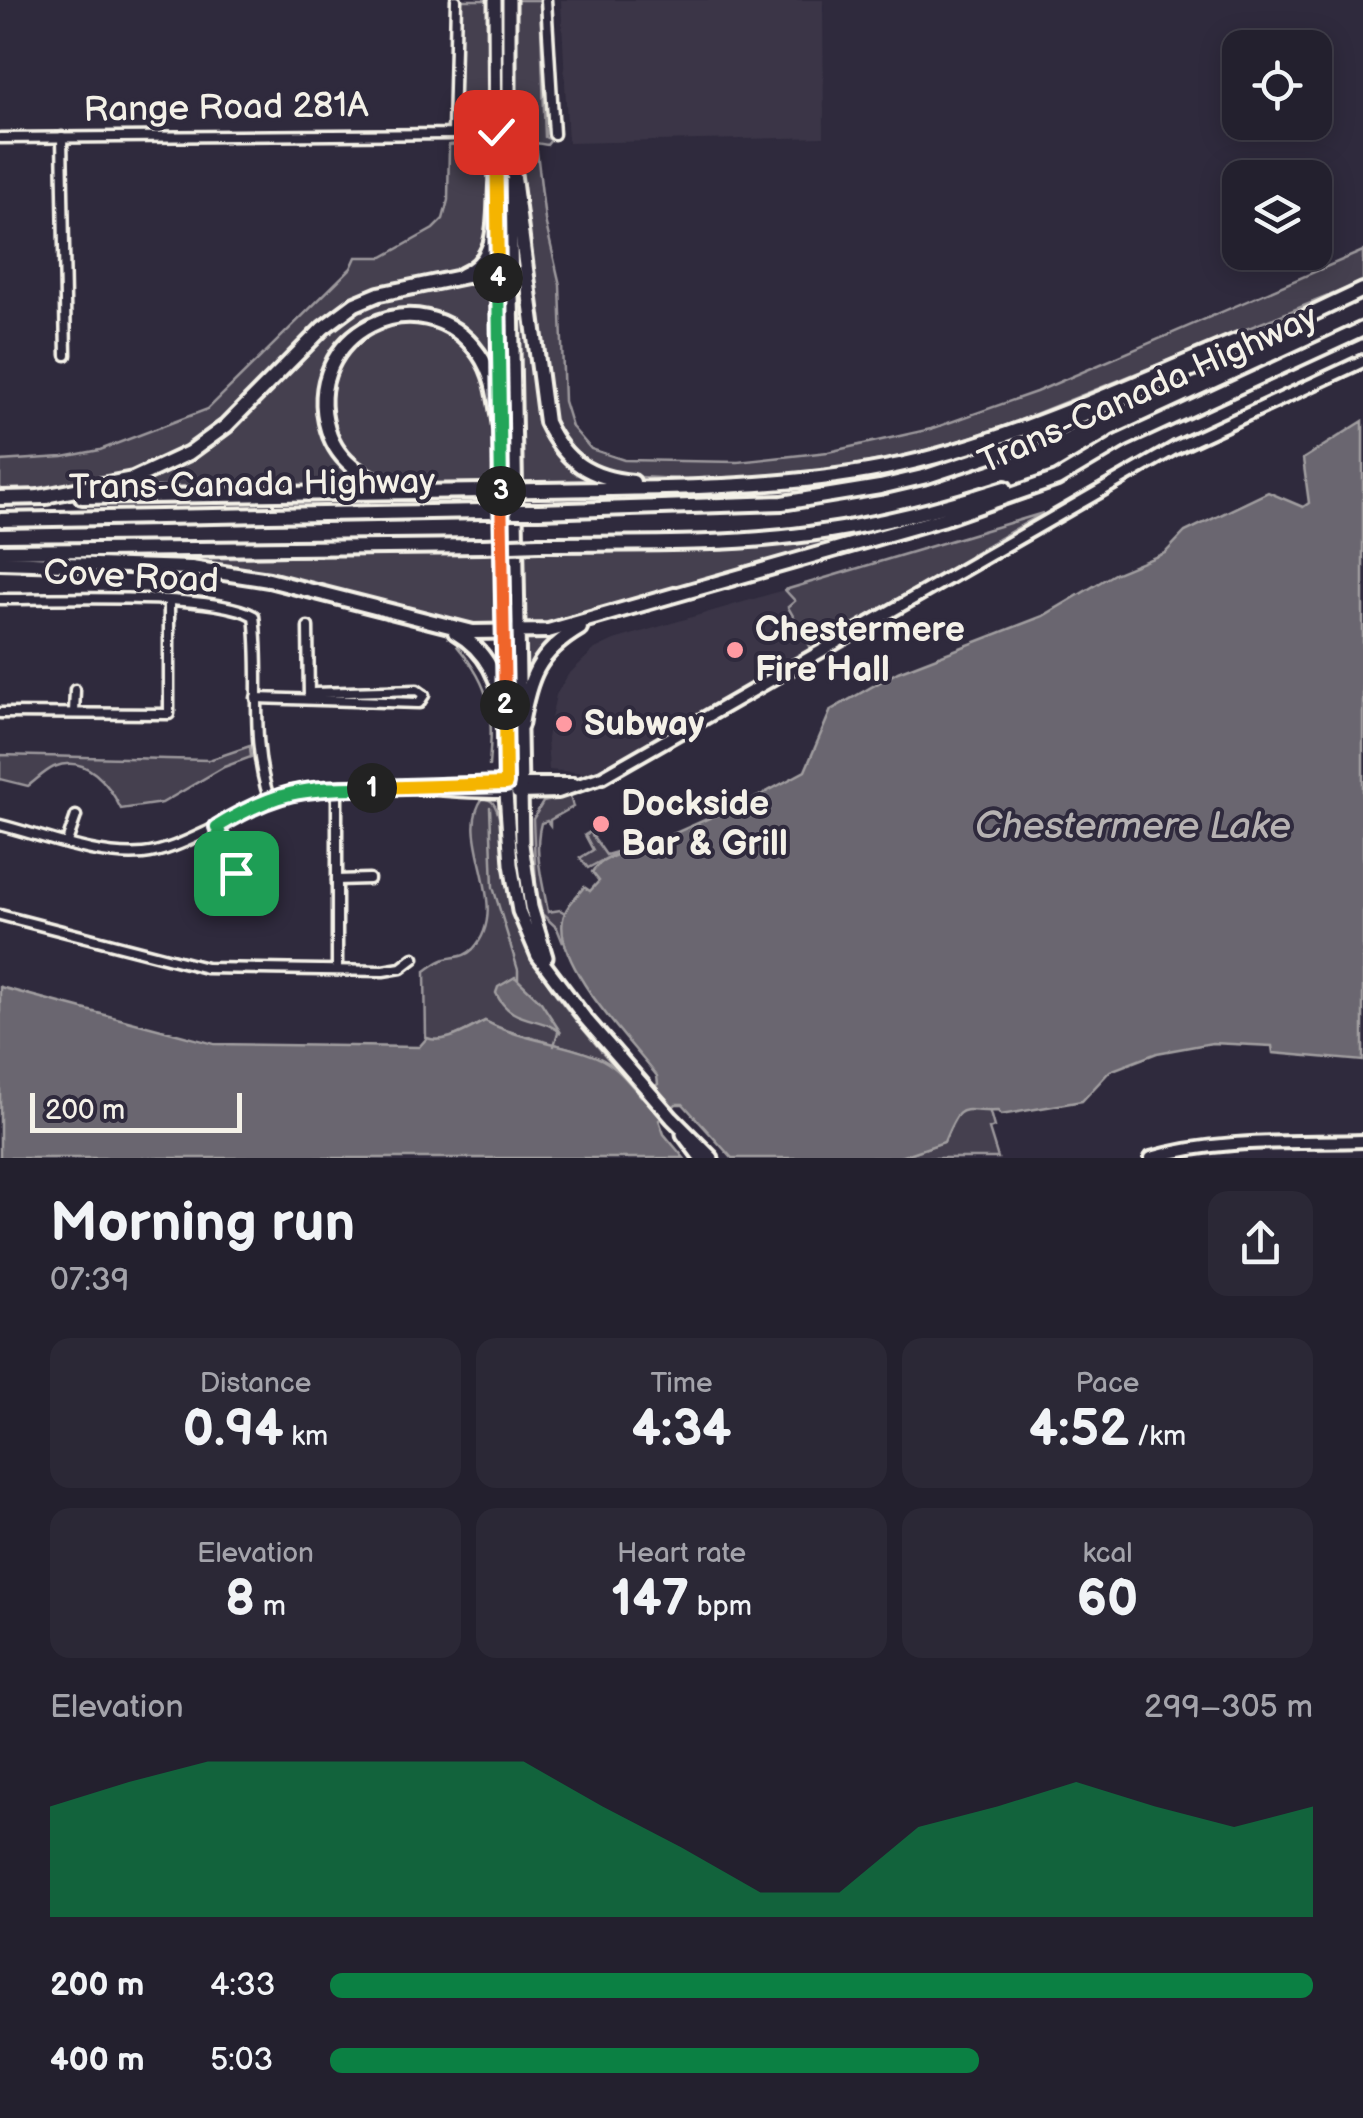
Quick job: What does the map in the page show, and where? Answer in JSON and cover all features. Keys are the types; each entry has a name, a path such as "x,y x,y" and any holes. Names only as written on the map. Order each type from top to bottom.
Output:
{"highway":[{"path":"509,139 532,299 541,401 554,439 576,466 593,474 614,480 701,488"},
{"path":"450,279 476,268 488,254 496,186"},
{"path":"39,498 133,479 175,461 226,426 343,311 379,294 450,279 483,276 498,283"},
{"path":"0,498 701,488 818,479 928,458 1043,419 1363,289"},
{"name":"Trans-Canada Highway","path":"0,520 782,503 880,487 1018,446 1363,289"},
{"path":"435,492 370,478 342,456 330,436 324,410 325,381 336,355 352,337 371,324 406,316 431,318 455,330 486,367 500,427"},
{"name":"Trans-Canada Highway","path":"0,551 761,539 898,519 1033,479 1363,329"},
{"path":"0,562 190,568 269,580 484,634 548,631 942,520 1057,479 1121,441"},
{"path":"521,725 527,688 554,643 600,617"},
{"path":"440,624 470,641 485,657 500,687 506,716"}],"main road":[{"path":"494,0 500,427 521,725 521,788 527,884 539,937 554,976"},
{"path":"509,0 516,455 506,788 509,847 520,911 538,956 646,1089 712,1158"},
{"path":"498,283 505,304 516,455"},
{"path":"672,1118 700,1158"}],"street":[{"name":"Range Road 281A","path":"0,138 453,134 456,0"},
{"path":"546,0 554,134"},
{"path":"62,137 66,355"},
{"path":"0,825 108,852 143,854 166,849 269,798 298,790 421,788 448,793 521,788 558,792 602,777 1175,448 1363,361"},
{"name":"Cove Road","path":"0,599 168,601 236,609 254,616 259,759 269,798"},
{"path":"0,713 169,714 168,601"},
{"path":"308,627 309,698"},
{"path":"74,713 75,690"},
{"path":"256,698 419,703 424,695 417,690 314,693 309,698"},
{"path":"336,788 337,970"},
{"path":"67,842 76,816"},
{"path":"217,827 236,873"},
{"path":"337,880 369,880"},
{"path":"0,915 206,968 400,968 414,958"},
{"path":"1152,1158 1210,1147 1363,1141"}],"shaded area":[{"path":"460,0 491,0 489,220 484,251 477,261 450,274 371,290 349,301 311,330 251,395 213,429 158,462 67,487 0,492 0,461 100,450 208,409 351,268 356,257 383,257 433,229 443,219 448,200 449,145 459,144"},
{"path":"512,0 540,0 545,137 551,140 547,145 536,143 545,220 560,285 564,401 572,427 591,449 624,460 738,462 828,452 931,429 1036,392 1319,270 1332,270 1332,264 1363,251 1363,282 1005,426 924,452 806,474 702,480 618,476 583,461 560,439 547,409 516,139"},
{"path":"561,0 823,0 824,137 568,143"},
{"path":"517,262 521,262 538,417 557,456 576,474 596,483 522,485"},
{"path":"482,280 491,286 491,367 461,331 426,314 391,314 360,326 334,350 319,380 318,416 333,453 373,489 114,492 198,454 227,434 336,322 406,292"},
{"path":"405,321 436,329 459,342 475,359 491,403 495,485 433,485 387,478 357,461 344,447 331,411 333,373 355,341"},
{"path":"1043,513 811,648 788,607 795,601 785,590"},
{"path":"856,534 855,538 542,627 525,624 523,552 773,545"},
{"path":"496,552 498,627 489,630 233,566 144,560"},
{"path":"784,590 793,601 788,607 812,648 607,767 590,773 549,770 547,738 556,695 568,675 595,649"},
{"path":"556,637 526,672 526,638"},
{"path":"250,746 251,757 224,767 162,803 121,809 103,781 77,765 54,767 28,786 0,779 0,755 209,760"},
{"path":"570,796 573,807 550,820 550,825 547,821 541,823 538,845 548,912 565,913 563,943 557,928 542,914 536,887 533,819 543,802"},
{"path":"483,798 493,802 498,814 511,905 529,951 554,992 615,1067 485,1021 448,1038 426,1039 425,971 442,960 470,952 484,931 488,912 475,832 476,814"},
{"path":"590,832 606,855 620,851 588,868 580,858 593,850 585,835"},
{"path":"965,1108 989,1109 994,1127 989,1129 998,1158 897,1158 943,1142 955,1116"}],"water":[{"name":"Chestermere Lake","path":"1363,421 1363,1061 1273,1053 1272,1046 1212,1043 1157,1053 1110,1071 1082,1101 1001,1115 998,1111 959,1113 944,1142 897,1158 732,1158 683,1104 676,1104 659,1120 664,1134 684,1158 0,1158 0,987 214,1044 419,1047 427,1038 449,1038 485,1021 599,1058 617,1070 641,1096 658,1084 657,1076 596,1002 563,938 563,919 569,906 584,887 590,891 599,881 592,872 595,868 614,856 630,853 755,798 805,771 831,710 898,672 1043,616 1114,574 1165,553 1185,532 1268,492 1303,507 1309,503 1303,459"},
{"path":"515,977 541,1002 561,1033 510,1011 502,1003 496,993 498,987"}],"waterway":[{"path":"457,646 478,675 488,702 489,766"},
{"path":"490,807 493,887 518,979"},
{"path":"554,1046 558,1032"}],"place":[{"name":"Chestermere Fire Hall","path":"735,650"},
{"name":"Subway","path":"564,724"},
{"name":"Dockside Bar & Grill","path":"601,824"}],"route":[{"path":"236,873 217,827 269,798 314,788 506,784 496,132"}]}
